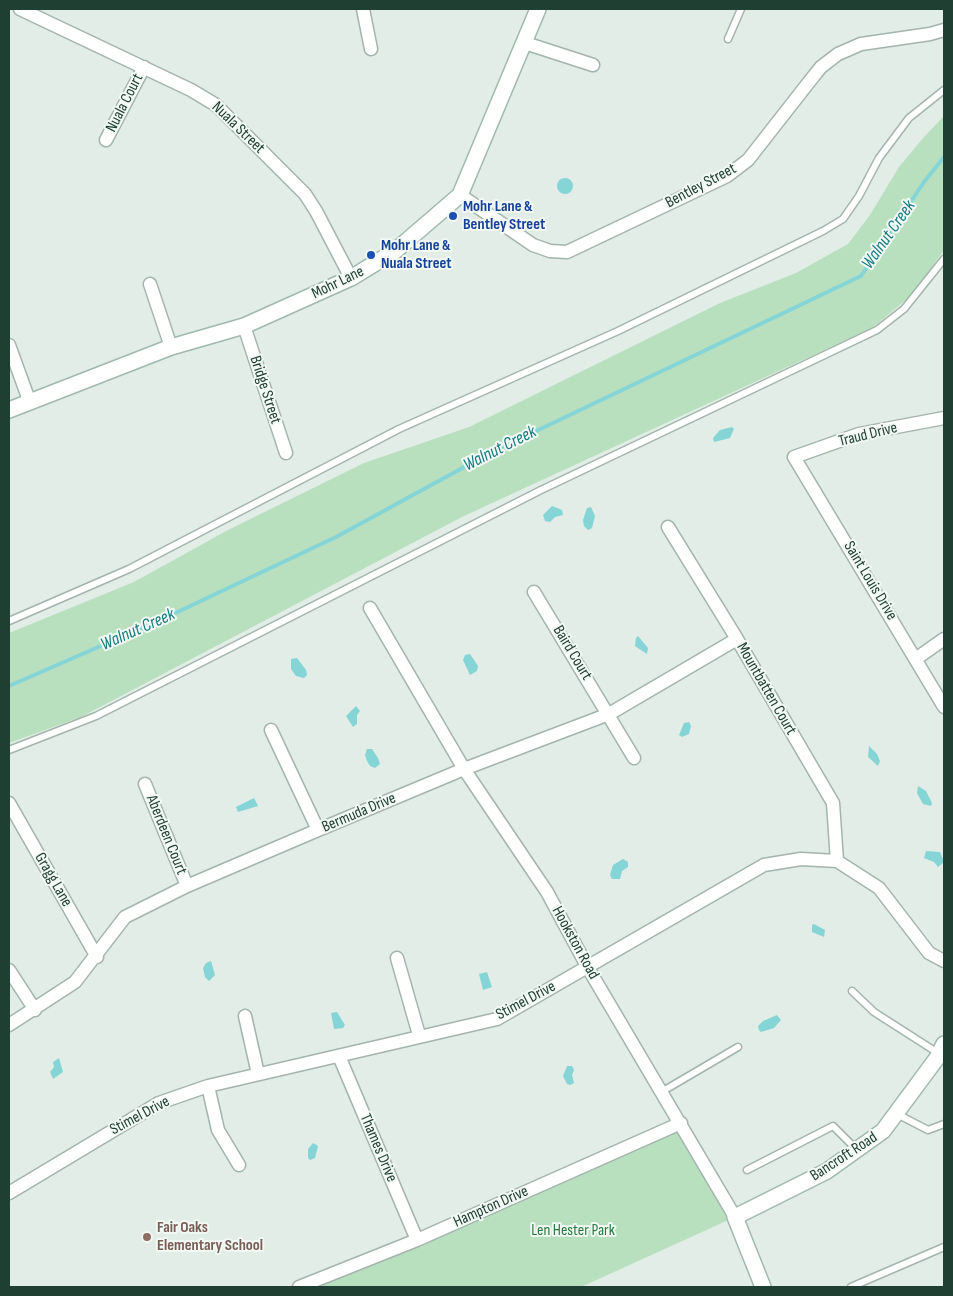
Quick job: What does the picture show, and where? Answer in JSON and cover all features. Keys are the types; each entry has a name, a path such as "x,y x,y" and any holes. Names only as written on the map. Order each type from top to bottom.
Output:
{"street":[{"name":"Nuala Street","path":"20,9 40,13 191,90 216,105 305,194 316,211 350,278"},
{"path":"363,9 371,49"},
{"name":"Mohr Lane","path":"9,410 110,369 171,347 244,326 350,278 395,251 460,195 538,9"},
{"name":"Bentley Street","path":"460,195 533,245 550,251 567,252 727,176 748,160 815,75 838,54 861,44 930,34 944,30"},
{"path":"525,43 593,65"},
{"name":"Nuala Court","path":"106,140 144,67"},
{"path":"150,284 171,347"},
{"name":"Bridge Street","path":"244,326 286,453"},
{"path":"9,345 30,403"},
{"name":"Traud Drive","path":"794,457 859,434 944,418"},
{"name":"Saint Louis Drive","path":"794,457 917,658 944,706"},
{"name":"Mountbatten Court","path":"668,527 737,639 833,803 837,861"},
{"name":"Baird Court","path":"534,592 634,758"},
{"name":"Hookston Road","path":"370,608 464,769 547,892 588,968 663,1091 735,1217 763,1287"},
{"name":"Bermuda Drive","path":"9,1026 75,982 97,957 125,918 187,886 318,830 464,769 609,714 737,639"},
{"path":"917,658 944,639"},
{"path":"271,730 318,830"},
{"name":"Aberdeen Court","path":"145,784 187,886"},
{"name":"Gragg Lane","path":"9,803 97,957"},
{"name":"Stimel Drive","path":"9,1193 159,1103 208,1086 339,1056 419,1035 496,1019 588,968 764,865 801,859 837,861 879,888 929,953 944,961"},
{"path":"397,958 419,1035"},
{"path":"9,970 35,1010"},
{"path":"245,1016 258,1074"},
{"name":"Bancroft Road","path":"735,1217 827,1171 883,1131 941,1054"},
{"name":"Thames Drive","path":"339,1056 417,1240"},
{"path":"208,1086 218,1130 239,1165"},
{"name":"Hampton Drive","path":"299,1287 417,1240 681,1123"}],"lane":[{"path":"728,39 741,9"},
{"path":"9,622 129,570 399,429 618,332 823,231 843,219 859,196 879,158 909,118 944,90"},
{"path":"9,750 96,716 541,490 877,330 904,309 944,259"},
{"path":"852,991 874,1012 941,1054"},
{"path":"663,1091 738,1048"},
{"path":"896,1113 928,1130 944,1124"},
{"path":"747,1170 833,1126 856,1150"},
{"path":"851,1287 944,1247"}],"green space":[{"path":"944,116 944,250 913,294 872,328 464,516 81,717 9,743 9,633 134,582 228,530 364,463 469,427 720,303 796,273 848,244 870,215 899,167"},
{"name":"Len Hester Park","path":"681,1123 735,1217 581,1287 299,1287"}],"water":[{"path":"565,178 573,186 565,194 557,186"},
{"path":"732,427 734,429 730,438 714,442 713,438 720,430"},
{"path":"552,506 562,510 563,515 555,517 550,522 545,521 543,515"},
{"path":"591,507 595,516 592,528 588,530 584,526 583,520 587,508"},
{"path":"638,636 648,648 647,654 635,646"},
{"path":"470,654 478,666 477,671 470,675 463,660 465,655"},
{"path":"297,658 306,670 307,675 304,678 296,676 291,669 291,659"},
{"path":"356,706 360,711 357,715 357,724 353,727 346,716"},
{"path":"689,722 691,726 689,734 682,737 679,735 684,723"},
{"path":"869,746 877,754 880,761 878,766 868,757"},
{"path":"367,749 372,749 378,758 380,764 375,768 370,766 367,761 365,755"},
{"path":"918,786 926,791 932,803 931,806 923,804 917,793"},
{"path":"254,798 258,806 238,812 236,807"},
{"path":"926,851 940,852 944,862 938,867 934,862 924,858"},
{"path":"623,859 628,862 628,867 622,871 620,879 612,879 610,875 613,865"},
{"path":"814,924 825,930 824,937 812,932 812,925"},
{"path":"211,961 215,975 209,981 205,977 203,968 206,963"},
{"path":"487,972 492,987 483,990 479,974"},
{"path":"337,1012 345,1025 343,1028 334,1029 331,1013"},
{"path":"777,1015 781,1020 774,1028 761,1032 759,1030 758,1026 763,1021"},
{"path":"59,1058 63,1072 53,1079 50,1072 54,1067 53,1062"},
{"path":"567,1066 572,1066 574,1070 572,1075 574,1083 570,1085 567,1084 563,1076"},
{"path":"313,1143 318,1146 315,1158 310,1160 308,1158 308,1149"}],"waterway":[{"name":"Walnut Creek","path":"9,686 167,617 336,537 488,454 861,276 924,182 944,157"}],"place":[{"name":"Mohr Lane & Bentley Street","path":"453,216"},
{"name":"Mohr Lane & Nuala Street","path":"371,255"},
{"name":"Fair Oaks Elementary School","path":"147,1237"}]}
